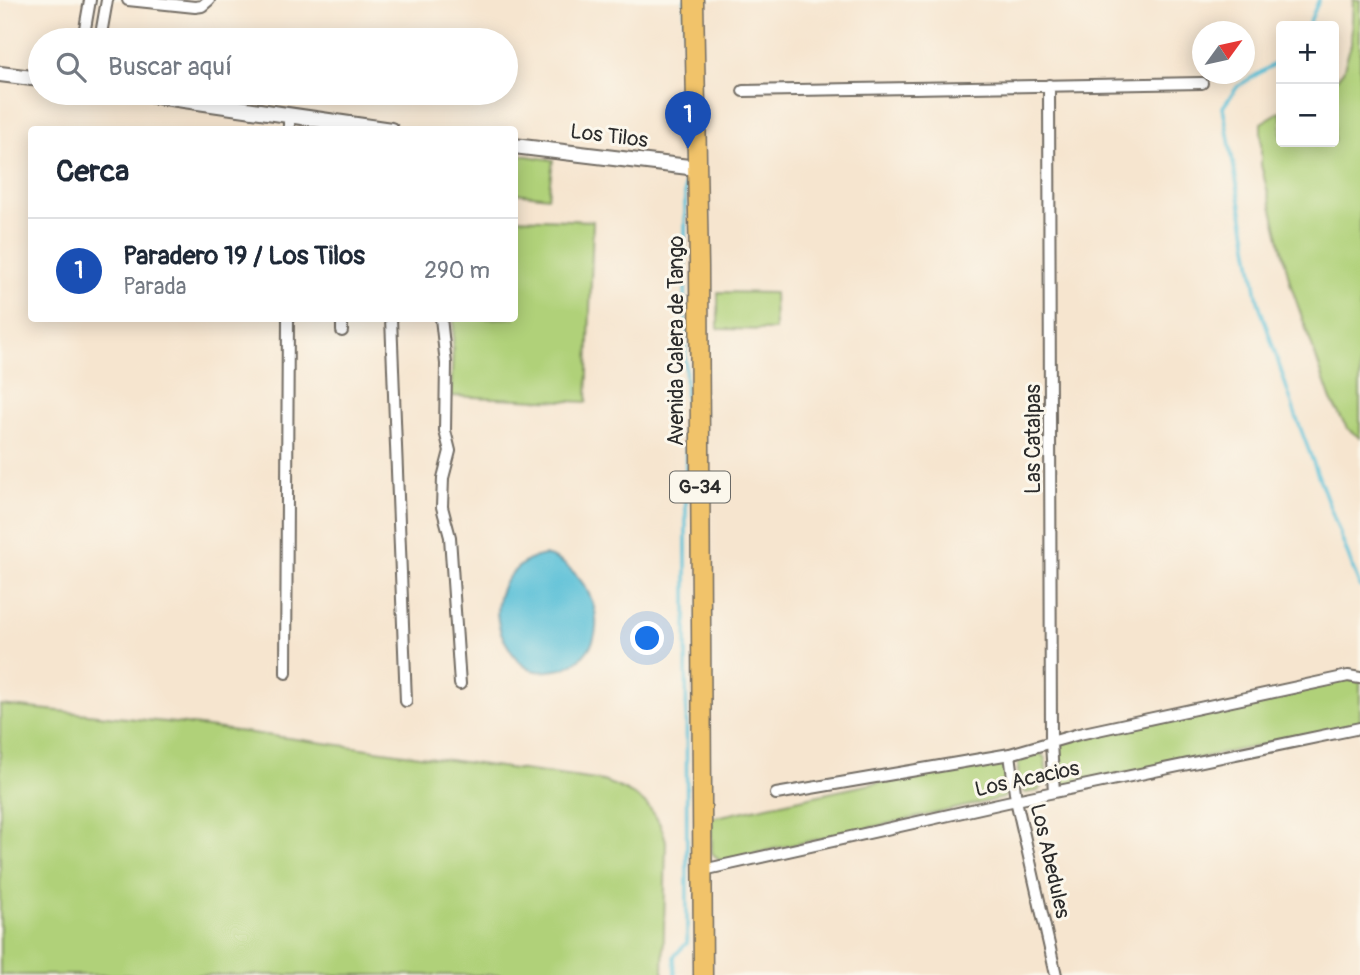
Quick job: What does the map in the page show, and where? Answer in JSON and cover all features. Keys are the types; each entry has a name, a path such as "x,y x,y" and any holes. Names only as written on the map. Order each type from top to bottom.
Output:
{"main road":[{"name":"Avenida Calera de Tango","path":"694,0 688,167 703,975"}],"street":[{"path":"85,28 90,0"},
{"path":"102,28 107,0"},
{"path":"129,0 195,7 207,2"},
{"path":"0,74 28,78"},
{"path":"743,91 1192,83"},
{"name":"Las Catalpas","path":"1049,85 1051,743 1054,792"},
{"path":"223,105 289,114 344,126"},
{"path":"289,114 289,126"},
{"name":"Los Tilos","path":"518,146 688,167"},
{"path":"286,673 288,322"},
{"path":"342,322 342,331"},
{"path":"391,322 406,701"},
{"path":"442,322 446,364 445,431 450,452 443,478 442,507 450,537 460,684"},
{"name":"Los Acacios","path":"776,794 1010,754 1079,734 1343,677 1360,678"},
{"name":"Los Acacios","path":"702,870 1016,800 1360,728"},
{"name":"Los Abedules","path":"1010,754 1016,800 1056,975"}],"green space":[{"path":"1353,0 1360,0 1360,438 1347,428 1331,400 1291,286 1261,165 1261,123 1276,114 1276,147 1339,147 1339,76 1351,44"},
{"path":"518,154 553,160 548,197 518,193"},
{"path":"518,218 593,221 587,402 451,396 454,322 518,322"},
{"path":"718,292 774,293 775,330 718,329"},
{"path":"1347,679 1360,681 1360,725 1063,786 1060,782 1057,757 1064,742"},
{"path":"0,705 185,724 603,781 626,790 651,809 666,841 663,975 0,975"},
{"path":"1037,750 1045,758 1047,778 1038,791 1025,793 1019,780 1019,759 1021,755"},
{"path":"988,759 1000,763 1011,780 1004,798 720,861 712,853 711,818"}],"water":[{"path":"544,555 557,560 579,578 588,591 596,620 590,647 579,659 561,669 539,671 526,667 510,649 501,632 498,604 501,590 517,568"}],"waterway":[{"path":"685,0 685,162"},
{"path":"1310,21 1319,0"},
{"path":"1276,63 1238,86 1223,107 1258,301 1297,419 1360,587"},
{"path":"675,975 674,956 687,943 685,170"}],"place":[{"name":"Paradero 19 / Los Tilos","path":"688,149"}]}
